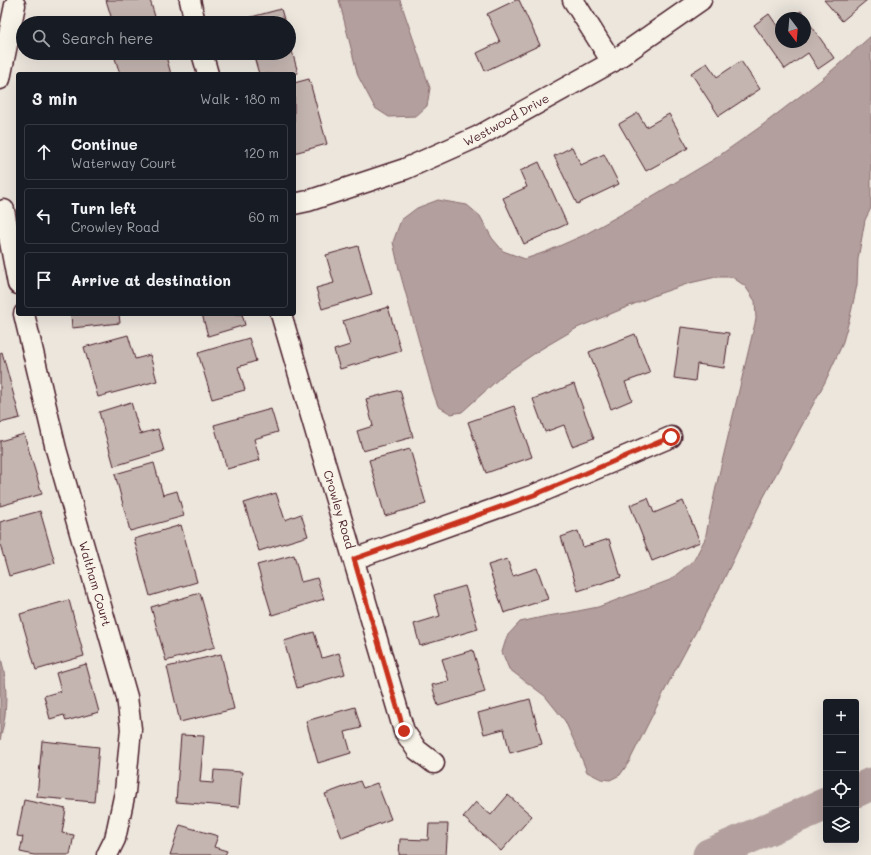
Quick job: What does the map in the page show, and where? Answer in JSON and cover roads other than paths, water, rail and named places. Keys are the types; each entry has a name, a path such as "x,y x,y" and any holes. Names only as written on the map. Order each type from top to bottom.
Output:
{"street":[{"path":"190,0 193,16"},
{"path":"573,0 612,62"},
{"name":"Westwood Drive","path":"296,204 308,202 405,169 476,137 612,62 700,0"},
{"path":"0,79 15,5"},
{"path":"204,60 207,72"},
{"path":"7,211 16,271"},
{"name":"Waltham Court","path":"24,316 56,449 127,697 131,729 126,792 115,839 107,855"},
{"name":"Crowley Road","path":"282,316 404,731 417,750 434,763"},
{"path":"354,559 534,495 671,437"}],"waterway":[{"path":"859,790 871,784"},
{"path":"709,855 823,805"}]}
